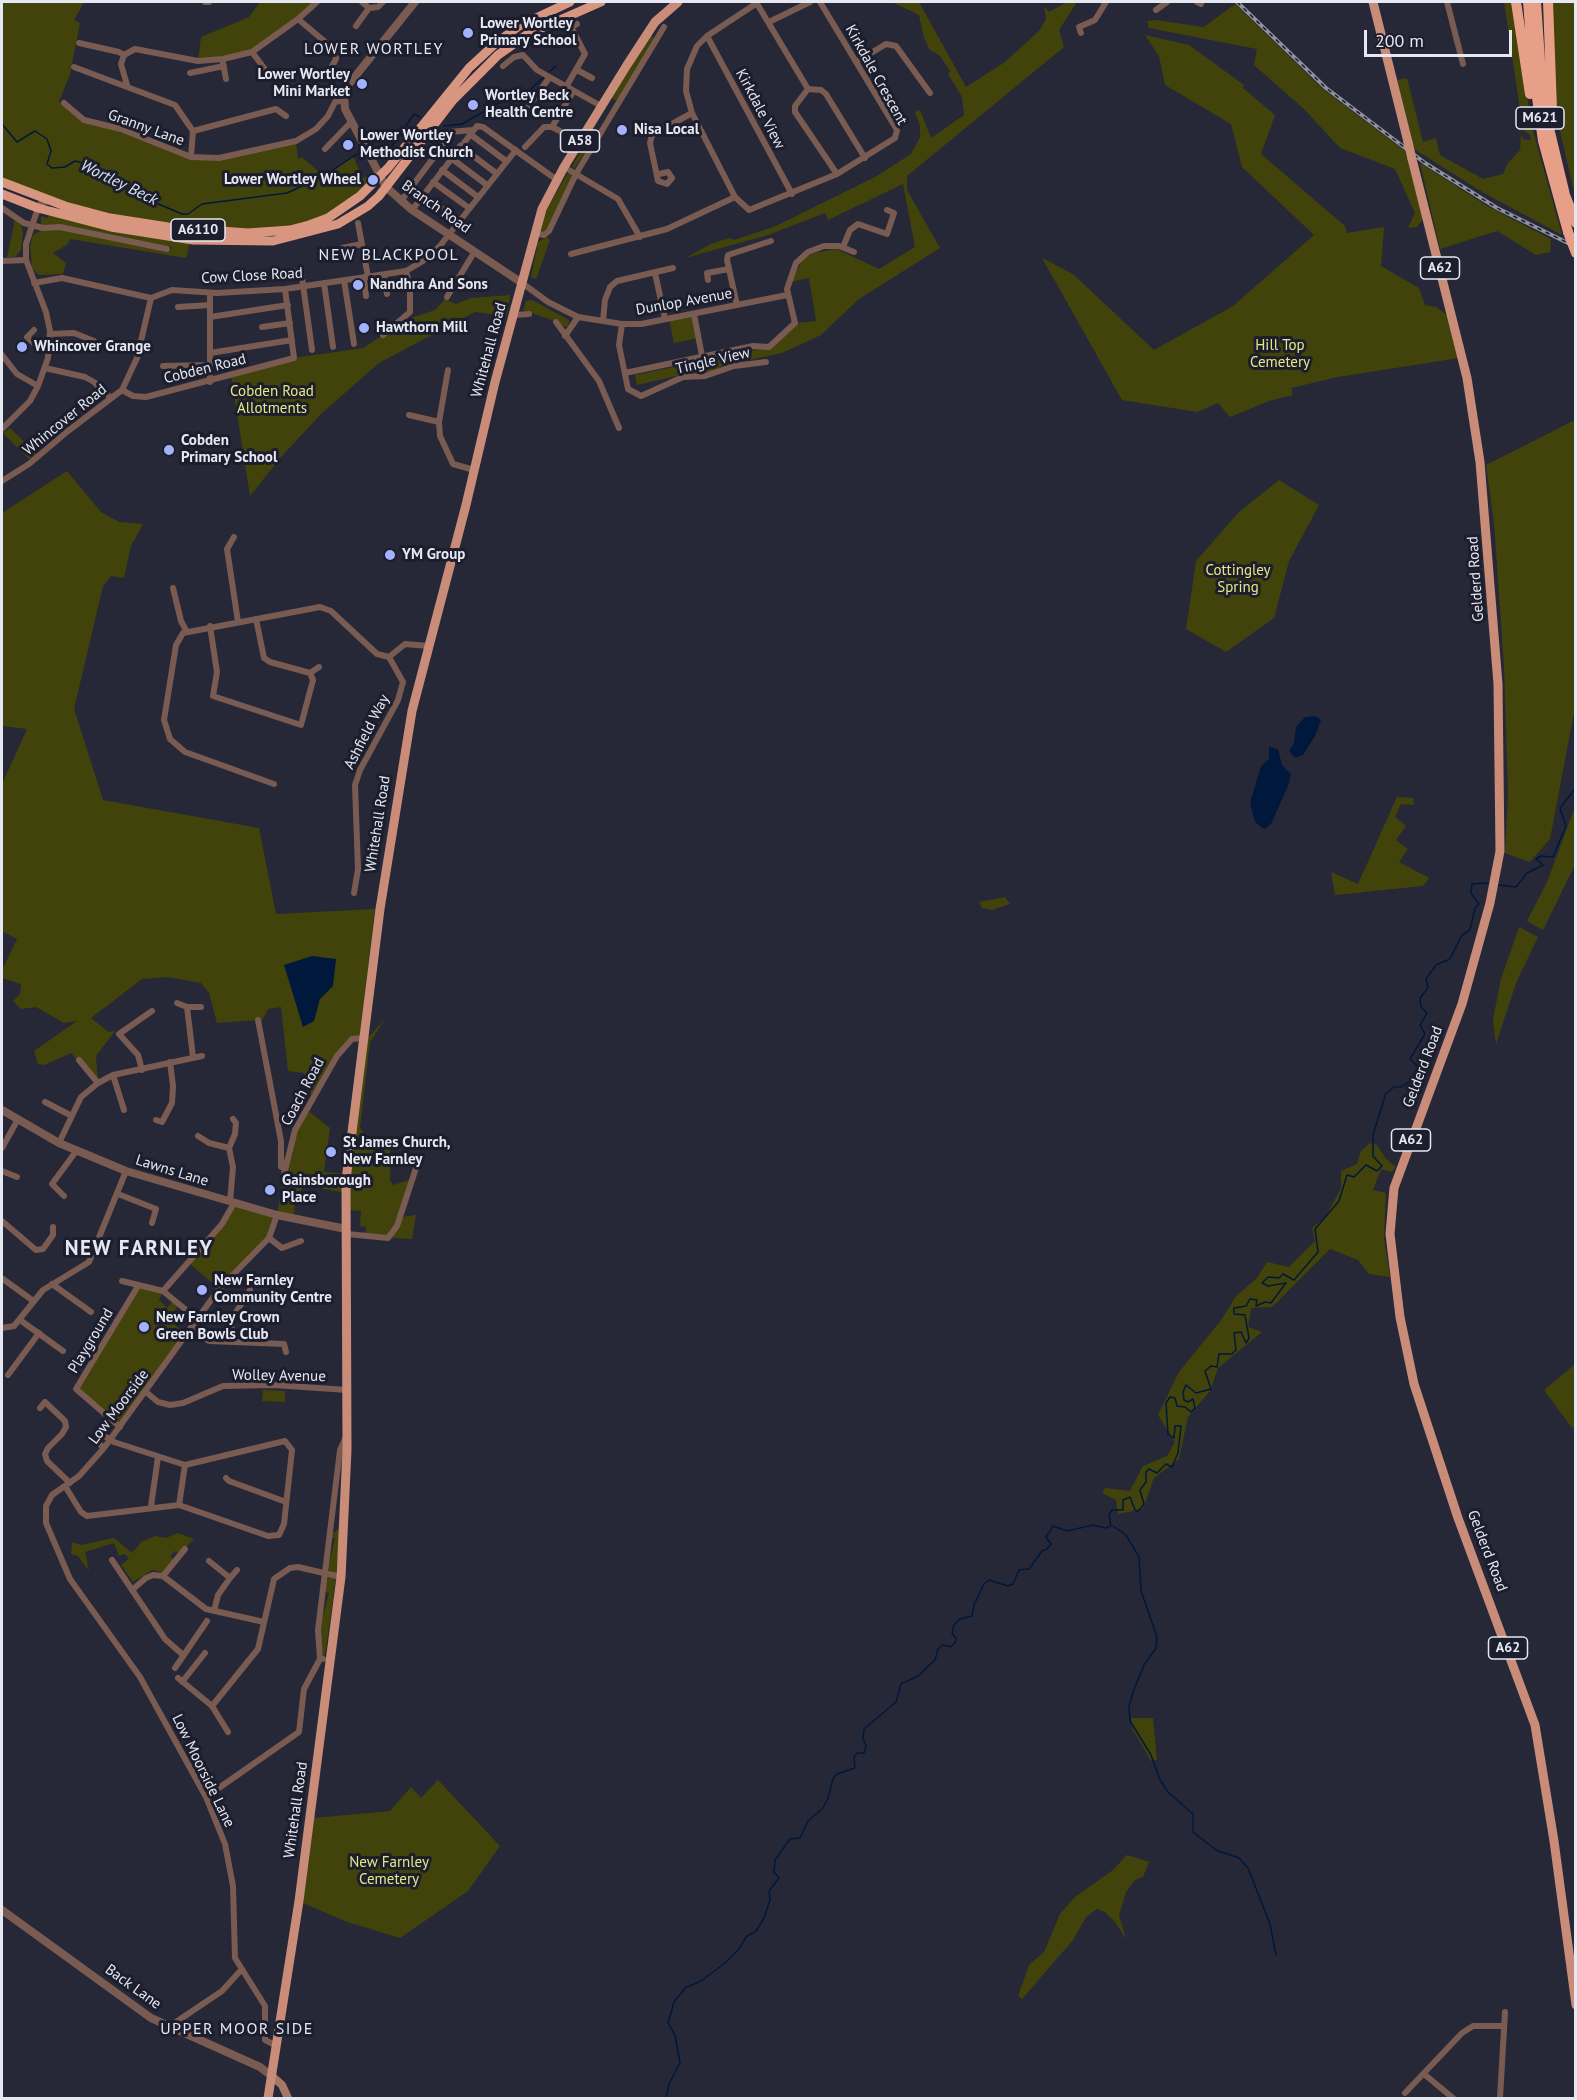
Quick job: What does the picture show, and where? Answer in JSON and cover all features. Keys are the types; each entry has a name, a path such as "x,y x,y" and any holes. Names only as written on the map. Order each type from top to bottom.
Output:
{"highway":[{"path":"566,2 572,7 596,2"},
{"name":"A6110","path":"2,182 48,201 110,218 168,227 249,233 290,230 309,225 328,218 360,196 379,178 449,90 492,47 519,26 566,2"},
{"name":"A6110","path":"2,194 38,208 111,227 193,240 250,243 292,238 338,224 368,206 386,187 453,100 498,55 528,34 601,2"},
{"path":"1516,2 1526,76 1543,141"},
{"name":"M621","path":"1528,2 1534,75 1543,141 1575,253"},
{"name":"M621","path":"1536,2 1541,74 1548,124 1554,156 1574,219"},
{"path":"1548,2 1554,123 1574,219"},
{"path":"379,178 396,174"},
{"name":"A6110","path":"360,196 386,187"},
{"path":"30,194 38,208"}],"main road":[{"name":"Gelderd Road","path":"1373,2 1467,378 1480,462 1498,684 1500,851 1490,903 1462,1004 1394,1188 1390,1234 1400,1317 1414,1384 1458,1518 1535,1725 1554,1841 1575,2005"},
{"name":"Whitehall Road","path":"268,2098 277,2051 341,1577 345,1525 347,1433 346,1180 380,909 412,711 542,209 564,167 649,31 675,3"},
{"path":"273,2077 282,2085 288,2098"}],"street":[{"path":"190,73 252,52 298,19 317,2"},
{"path":"362,2 369,8 378,7 383,2"},
{"path":"344,100 349,84 415,2"},
{"path":"571,254 667,229 735,197 692,113 686,92 687,69 697,46 707,36 756,2 808,89"},
{"path":"769,22 810,2"},
{"name":"Kirkdale Crescent","path":"735,197 749,210 837,174 895,138 897,130 820,2"},
{"path":"1081,33 1079,27 1095,20 1106,2"},
{"path":"1156,10 1167,2"},
{"path":"1447,2 1463,64"},
{"path":"356,26 369,8"},
{"path":"1097,16 1105,20"},
{"path":"298,19 336,51 336,59 328,73"},
{"path":"566,87 585,54 572,27"},
{"path":"534,233 544,235 549,231 576,174 664,27"},
{"path":"649,31 658,36"},
{"name":"Kirkdale View","path":"707,36 792,194"},
{"path":"79,43 124,55"},
{"path":"856,62 886,44 896,45 930,93"},
{"path":"127,85 121,64 124,55 135,49 198,61 223,63"},
{"path":"252,52 264,68"},
{"path":"503,66 514,57 523,55 537,70 573,92 618,105"},
{"path":"223,63 226,79"},
{"path":"74,67 127,85 175,105 193,131 191,157"},
{"path":"577,70 591,78"},
{"path":"529,106 549,78"},
{"path":"808,89 821,90 826,93 865,158"},
{"path":"808,89 794,109 837,174"},
{"path":"552,127 573,92"},
{"name":"Branch Road","path":"344,100 351,122 379,178 386,187 412,210 450,233 522,283"},
{"name":"Granny Lane","path":"63,103 84,120 121,129 191,157 219,158 296,141 316,129 328,116 335,102 344,100"},
{"path":"193,131 276,109 286,116"},
{"path":"659,174 650,143 652,135 692,113"},
{"path":"325,148 351,122"},
{"path":"591,123 602,131"},
{"path":"438,133 472,131 483,127 557,180"},
{"path":"525,147 544,127 552,127 560,131"},
{"path":"412,210 472,131"},
{"path":"472,131 506,161"},
{"path":"401,201 452,133"},
{"path":"460,146 496,173"},
{"name":"Cow Close Road","path":"151,298 180,290 210,293 285,289 406,271 433,253 516,150"},
{"path":"451,158 487,185"},
{"path":"372,163 392,163"},
{"path":"564,167 618,199 640,237"},
{"path":"442,170 478,197"},
{"path":"433,182 469,208"},
{"path":"423,195 459,222"},
{"path":"2,429 22,411 38,386 49,349 50,334 46,312 26,260 26,244 38,208 41,203 48,201"},
{"path":"2,208 32,225 43,228 60,227 167,249"},
{"path":"843,247 850,231 858,224 887,234 894,213 887,210"},
{"path":"358,223 366,277 366,296"},
{"path":"737,305 728,255 771,241"},
{"path":"342,248 362,244"},
{"path":"625,373 753,346 769,347 795,323 787,295 790,275 802,257 824,246 843,247 854,252"},
{"path":"447,297 475,251"},
{"path":"2,261 26,260"},
{"path":"603,321 605,300 610,287 617,281 673,268"},
{"path":"707,274 729,268"},
{"path":"291,272 301,270 312,350"},
{"path":"383,335 406,317 411,302 406,271"},
{"path":"655,273 665,319"},
{"path":"384,275 387,294"},
{"path":"34,283 62,278 151,298"},
{"path":"344,280 354,344"},
{"path":"324,283 333,346"},
{"name":"Dunlop Avenue","path":"522,283 548,302 578,316 622,324 694,314 787,295"},
{"path":"210,352 292,340 285,289"},
{"path":"210,293 210,382"},
{"name":"Whincover Road","path":"2,482 29,464 122,390 137,358 151,298"},
{"path":"178,307 210,305"},
{"path":"210,317 288,306"},
{"path":"513,315 529,314"},
{"path":"694,314 702,356"},
{"path":"566,336 578,316"},
{"path":"262,327 290,322"},
{"path":"556,322 599,381 620,428"},
{"name":"Tingle View","path":"622,324 619,345 628,389 641,396 683,377 705,376 734,366 766,362"},
{"path":"34,330 27,337 38,347 49,349"},
{"path":"50,334 74,333 94,341"},
{"name":"Cobden Road","path":"122,390 133,396 146,397 210,382 294,358 292,340"},
{"path":"2,355 17,374 38,386"},
{"path":"163,366 210,365"},
{"path":"45,368 85,377 111,398"},
{"path":"448,370 439,422 440,436 453,464 474,470"},
{"path":"409,415 439,422"},
{"path":"234,537 227,549 238,622"},
{"path":"173,588 181,621 187,632"},
{"path":"274,784 184,752 168,735 164,720 176,645 187,632 320,607 331,611 377,654 389,657 405,644 429,646"},
{"path":"256,619 264,658 270,662 310,673 319,667"},
{"path":"210,626 218,672 213,696 219,700 301,725 313,680 310,673"},
{"name":"Ashfield Way","path":"354,893 358,869 355,786 360,770 398,699 403,682 389,657"},
{"path":"177,1003 188,1007 201,1006"},
{"path":"188,1007 193,1057"},
{"path":"142,1070 138,1055 119,1034 152,1011"},
{"name":"Coach Road","path":"258,1020 273,1092 281,1142 281,1167 284,1171 295,1130 336,1056 352,1040 364,1038"},
{"path":"59,1143 70,1115 81,1097 98,1083 113,1076 202,1056"},
{"path":"79,1060 98,1083"},
{"path":"162,1122 172,1103 174,1086 170,1062"},
{"path":"113,1076 124,1110"},
{"path":"48,1100 70,1115"},
{"name":"Lawns Lane","path":"2,1110 16,1121 59,1143 126,1171 232,1203 347,1232"},
{"path":"163,1291 222,1224 232,1203 234,1167 229,1148 235,1134 236,1123 233,1119"},
{"path":"2,1148 16,1121"},
{"path":"198,1136 209,1143 229,1148"},
{"path":"44,1187 52,1184 77,1150"},
{"path":"347,1232 388,1238 397,1226 416,1168"},
{"path":"2,1171 17,1177"},
{"path":"2,1328 14,1326 32,1300 52,1284 89,1262 126,1171"},
{"path":"52,1184 64,1196"},
{"path":"118,1194 156,1209 152,1223"},
{"name":"Low Moorside","path":"46,1522 46,1506 52,1495 68,1484 104,1448 219,1289 269,1238 277,1215"},
{"path":"2,1221 36,1250 43,1249 54,1227"},
{"path":"269,1238 282,1248 301,1241"},
{"path":"3,1279 32,1300"},
{"path":"122,1281 163,1291 197,1319"},
{"path":"52,1284 91,1311"},
{"name":"Playground","path":"120,1427 76,1389 138,1286"},
{"path":"229,1342 236,1313 250,1290"},
{"path":"236,1313 251,1320 264,1318"},
{"path":"20,1320 63,1351"},
{"path":"190,1329 209,1341 284,1344 286,1352"},
{"path":"8,1375 39,1333"},
{"name":"Wolley Avenue","path":"146,1392 158,1402 170,1405 183,1403 223,1386 274,1385 347,1390"},
{"path":"40,1408 45,1402 64,1421 66,1427 48,1448 45,1455 47,1461 68,1484 81,1512 87,1516 179,1504 268,1536 279,1535 284,1524 290,1445 282,1440 185,1465 110,1440"},
{"name":"Whitehall Road","path":"320,1659 318,1630 333,1524 340,1450 347,1433"},
{"path":"151,1506 158,1457"},
{"path":"179,1504 185,1465"},
{"path":"226,1478 286,1502"},
{"name":"Low Moorside Lane","path":"46,1522 70,1579 140,1677 206,1797 225,1844 233,1886 236,1958 265,2006 265,2040 277,2051"},
{"path":"333,1524 345,1525"},
{"path":"162,1576 185,1550"},
{"path":"112,1560 165,1639 183,1655"},
{"path":"211,1565 230,1578"},
{"path":"212,1706 258,1649 270,1588 274,1579 298,1567 341,1577"},
{"path":"214,1611 218,1595 237,1570"},
{"path":"132,1590 146,1578 153,1575 162,1576 206,1609 264,1622"},
{"path":"175,1668 207,1620"},
{"path":"205,1653 180,1680 212,1706 228,1732"},
{"path":"206,1797 299,1732 304,1689 320,1659 331,1659"},
{"name":"Back Lane","path":"2,1910 151,2018 173,2030 260,2067 273,2077"},
{"path":"173,2030 176,2022 222,1991 242,1969"},
{"path":"1500,2098 1505,2012"},
{"path":"1405,2093 1461,2033 1473,2026 1503,2026"},
{"path":"260,2067 277,2051"},
{"path":"1424,2073 1453,2098"}],"green space":[{"path":"2,2 84,2 74,20 80,23 70,74 59,102 84,120 121,129 191,157 219,158 296,141 298,159 302,157 324,176 353,156 363,178 377,172 379,178 360,196 309,225 290,230 168,227 48,201 2,177"},
{"path":"260,2 317,2 252,52 198,61 201,37 249,17"},
{"path":"892,2 919,2 966,87 1005,62 1040,30 1046,19 1044,6 1049,12 1067,2 1077,2 1059,30 1064,47 907,176 907,190 940,248 859,299 821,335 782,353 722,366 710,372 676,376 637,385 635,375 769,347 795,323 816,321 809,278 791,282 803,259 814,253 836,249 879,269 915,247 903,184 828,220 825,213 768,235 685,258 711,244 729,238 734,240 776,226 877,176 911,154 920,137 920,126 915,112 920,110 931,138 964,115 962,97 940,56 930,50 924,38 919,15"},
{"path":"1504,2 1512,2 1532,127 1562,235 1484,193 1414,149 1397,80 1407,78 1423,142 1436,138 1440,155 1483,179 1503,174 1508,163 1520,150 1521,134 1524,140 1531,140 1530,135 1523,130"},
{"path":"1551,2 1575,2 1575,196 1560,131 1555,95"},
{"path":"1235,4 1324,90 1405,151 1423,219 1417,227 1408,228 1415,213 1395,169 1340,148 1305,110 1254,65 1257,49 1149,28 1147,21 1156,20 1204,27"},
{"name":"Hill Top Cemetery","path":"1145,35 1189,45 1244,85 1243,88 1275,115 1261,154 1345,226 1347,233 1384,227 1381,266 1419,288 1425,305 1436,307 1447,315 1459,358 1338,377 1291,388 1293,395 1269,401 1230,417 1218,403 1197,412 1122,400 1042,258 1073,274 1154,350 1233,306 1314,235 1242,167 1231,124 1165,85 1159,56"},
{"path":"651,36 654,38 618,100 614,100 612,97"},
{"path":"594,129 599,131 574,169 572,166"},
{"path":"1420,163 1489,207 1551,239 1550,252 1536,255 1497,231 1440,249"},
{"path":"570,173 573,179 547,230 542,232 540,228 547,209 567,174"},
{"path":"49,214 190,242 186,258 70,239 68,244 53,253 66,263 63,274 39,275 32,268 30,246 33,235 42,230 56,228 170,251 172,247 62,225 41,225 41,216 48,218"},
{"path":"15,220 21,225 23,233 21,250 15,257 7,257"},
{"path":"547,237 550,240 536,279 531,277 538,242"},
{"name":"Cobden Road Allotments","path":"510,295 507,316 475,312 379,363 322,413 281,457 250,496 231,375 294,358 363,348 408,319 435,310 445,299 456,304 471,298"},
{"path":"532,300 569,320 568,326 564,327 556,318 552,320 523,310 526,301"},
{"path":"694,314 699,338 674,343 669,318"},
{"path":"1575,420 1575,707 1550,839 1530,862 1505,853 1508,794 1504,666 1494,523 1486,465"},
{"path":"10,428 37,454 29,459 3,433"},
{"path":"67,471 101,512 119,522 143,524 131,546 124,578 111,576 103,586 74,709 103,800 259,828 276,914 375,909 359,1039 352,1039 337,1056 312,1097 304,1073 288,1071 281,1007 268,1009 260,1024 257,1020 217,1023 209,993 201,983 167,977 142,979 91,1018 109,1032 115,1031 96,1056 98,1083 71,1053 44,1065 38,1064 34,1051 77,1021 64,1023 36,1007 21,1009 13,1001 20,994 21,984 2,978 2,970 17,939 2,931 2,784 27,729 2,726 2,513"},
{"name":"Cottingley Spring","path":"1279,480 1319,505 1289,561 1274,618 1226,652 1186,629 1196,561 1238,513"},
{"path":"1397,797 1413,798 1414,805 1401,804 1395,817 1406,826 1396,840 1408,849 1399,862 1429,878 1423,886 1335,895 1331,872 1358,884"},
{"path":"1575,807 1575,865 1543,930 1527,921 1547,882"},
{"path":"1005,897 1010,904 992,910 982,908 979,902"},
{"path":"1519,927 1538,937 1516,983 1496,1044 1493,1019 1501,979"},
{"path":"385,1019 370,1042 360,1128 370,1141 390,1148 390,1180 393,1185 412,1179 402,1217 416,1215 412,1239 365,1236 366,1227 360,1226 361,1211 350,1210 350,1178 366,1040"},
{"path":"306,1109 330,1128 324,1172 346,1174 346,1193 324,1189 306,1182 295,1201 294,1219 277,1216 275,1228 219,1289 189,1263 222,1224 234,1203 277,1215 288,1152"},
{"path":"1370,1143 1377,1145 1386,1159 1396,1167 1392,1172 1381,1169 1373,1190 1386,1193 1384,1238 1390,1277 1369,1274 1358,1260 1330,1249 1272,1307 1251,1308 1248,1327 1262,1332 1218,1368 1210,1391 1188,1417 1179,1459 1154,1478 1143,1509 1118,1514 1116,1500 1102,1493 1105,1488 1130,1491 1143,1466 1167,1456 1175,1442 1158,1415 1179,1372 1222,1319 1236,1296 1257,1278 1267,1262 1289,1267 1315,1241 1312,1228 1326,1216 1341,1188 1341,1171 1357,1164 1361,1151"},
{"path":"138,1286 163,1291 159,1300 167,1308 174,1300 179,1305 168,1319 186,1334 120,1427 76,1389"},
{"path":"1576,1364 1575,1432 1544,1390"},
{"path":"263,1390 285,1391 285,1402 262,1401"},
{"path":"341,1527 336,1573 330,1573 328,1568 335,1538 332,1538 333,1533"},
{"path":"178,1533 194,1539 179,1554 175,1551 170,1556 174,1560 162,1572 152,1570 133,1582 121,1565 129,1559 125,1554 119,1556 114,1543 85,1552 89,1571 78,1556 71,1554 72,1542 81,1545 114,1538 131,1552 141,1542 155,1536 166,1538"},
{"path":"330,1577 336,1577 325,1656 319,1631 329,1593 325,1592 327,1580"},
{"path":"1131,1718 1153,1718 1157,1760 1151,1761 1132,1728"},
{"name":"New Farnley Cemetery","path":"438,1780 500,1846 468,1891 400,1938 347,1922 303,1903 314,1818 390,1811 411,1787 421,1798"},
{"path":"1127,1855 1149,1862 1143,1877 1135,1880 1126,1892 1119,1915 1126,1939 1115,1922 1105,1912 1097,1909 1086,1917 1073,1940 1022,1999 1018,1996 1029,1965 1044,1952 1060,1914 1075,1897 1113,1870"}],"water":[{"path":"1315,716 1321,720 1315,736 1303,755 1295,758 1289,751 1294,743 1296,727 1305,717"},
{"path":"1269,747 1278,749 1282,765 1291,774 1271,824 1264,829 1255,822 1250,803 1261,766 1269,759"},
{"path":"312,956 336,959 333,986 320,999 314,1021 303,1027 284,965"}],"waterway":[{"name":"Wortley Beck","path":"549,72 556,66"},
{"name":"Wortley Beck","path":"444,126 462,124 499,103 521,98 545,76"},
{"name":"Wortley Beck","path":"367,147 384,152 390,149 414,114 420,117"},
{"name":"Wortley Beck","path":"2,124 17,142 35,131 47,139 51,151 47,164 52,168 65,167 75,161 83,163 135,194 182,214 188,214 202,204 287,193 324,176 363,150"},
{"path":"1576,711 1576,717"},
{"path":"1499,885 1516,887 1527,873 1543,865 1536,859 1541,856 1553,857 1566,826 1560,808 1576,788"},
{"path":"666,2098 669,2084 680,2063 675,2035 668,2023 674,2002 685,1988 701,1981 725,1963 739,1949 746,1937 756,1931 764,1918 770,1900 769,1891 779,1878 774,1872 775,1860 790,1839 800,1838 808,1821 823,1808 837,1774 855,1768 854,1757 857,1753 864,1753 866,1746 863,1738 864,1729 896,1702 901,1684 918,1676 935,1660 938,1649 943,1645 951,1647 956,1641 952,1633 954,1625 960,1619 972,1616 974,1605 984,1584 989,1580 1008,1586 1013,1584 1019,1570 1029,1569 1042,1551 1051,1544 1046,1537 1053,1526 1067,1531 1093,1525 1105,1528 1111,1526 1109,1515 1112,1510 1123,1510 1123,1500 1130,1497 1135,1510 1138,1511 1141,1508 1144,1504 1140,1490 1146,1482 1146,1472 1149,1469 1157,1473 1166,1464 1172,1467 1178,1453 1181,1426 1175,1426 1174,1438 1168,1434 1166,1403 1170,1397 1175,1398 1177,1406 1185,1407 1191,1412 1195,1408 1193,1399 1188,1402 1184,1400 1183,1392 1186,1385 1196,1393 1211,1389 1205,1371 1211,1366 1217,1367 1219,1354 1232,1354 1236,1350 1234,1333 1241,1332 1246,1343 1249,1338 1245,1315 1234,1314 1234,1308 1246,1306 1250,1299 1257,1300 1256,1306 1265,1302 1271,1303 1286,1283 1268,1286 1262,1283 1268,1277 1279,1278 1283,1274 1294,1280 1318,1252 1315,1229 1339,1201 1347,1175 1354,1177 1366,1165 1377,1171 1382,1166 1373,1156 1373,1135 1386,1093 1410,1081 1418,1067 1410,1059 1425,1034 1420,1025 1427,1013 1421,1007 1420,998 1428,988 1426,979 1436,965 1450,959 1462,935 1470,930 1475,908 1479,904 1471,893 1472,884 1489,883"},
{"path":"1113,1526 1126,1535 1139,1557 1141,1591 1157,1637 1156,1648 1144,1665 1133,1692 1129,1706 1130,1721 1151,1755 1160,1780 1168,1792 1193,1814 1193,1832 1216,1850 1239,1858 1248,1868 1270,1924 1276,1955"}],"railway":[{"path":"1237,2 1326,88 1425,163 1497,208 1576,247"}],"place":[{"name":"Lower Wortley Primary School","path":"468,33"},
{"name":"Lower Wortley Mini Market","path":"362,84"},
{"name":"Wortley Beck Health Centre","path":"473,105"},
{"name":"Nisa Local","path":"622,130"},
{"name":"Lower Wortley Methodist Church","path":"348,145"},
{"name":"Lower Wortley Wheel","path":"373,180"},
{"name":"Nandhra And Sons","path":"358,285"},
{"name":"Hawthorn Mill","path":"364,328"},
{"name":"Whincover Grange","path":"22,347"},
{"name":"Cobden Primary School","path":"169,450"},
{"name":"YM Group","path":"390,555"},
{"name":"St James Church, New Farnley","path":"331,1152"},
{"name":"Gainsborough Place","path":"270,1190"},
{"name":"New Farnley Community Centre","path":"202,1290"},
{"name":"New Farnley Crown Green Bowls Club","path":"144,1327"}],"district":[{"name":"LOWER WORTLEY","path":"374,49"},
{"name":"NEW BLACKPOOL","path":"389,255"},
{"name":"NEW FARNLEY","path":"139,1249"},
{"name":"UPPER MOOR SIDE","path":"237,2029"}]}
